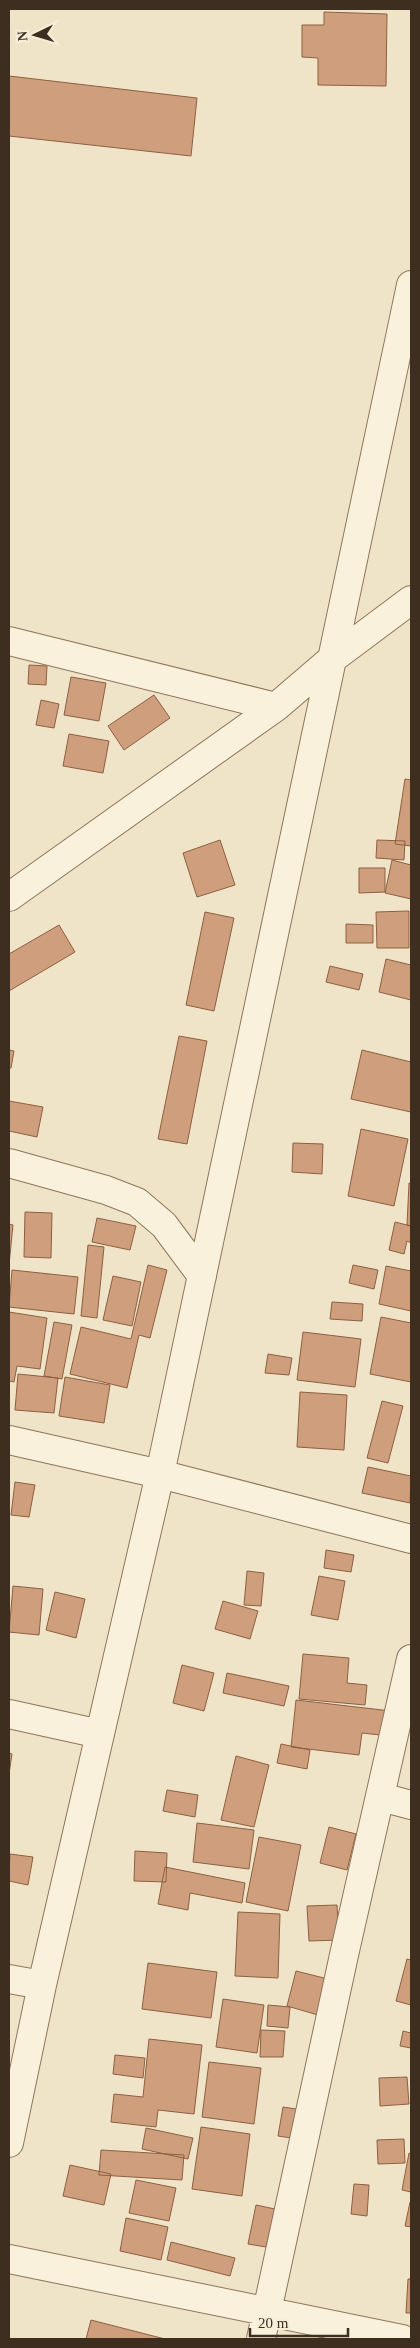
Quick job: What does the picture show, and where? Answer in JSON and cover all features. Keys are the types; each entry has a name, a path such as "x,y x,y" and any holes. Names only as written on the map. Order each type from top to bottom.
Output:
{"street":[{"path":"9,2143 42,1985 160,1474 411,285"},
{"path":"12,892 276,707 332,659 411,600"},
{"path":"9,641 276,707"},
{"path":"9,1163 106,1190 137,1202 164,1225 202,1276"},
{"path":"9,1440 160,1474 411,1539"},
{"path":"261,2339 344,1954 411,1659"},
{"path":"9,1714 100,1734"},
{"path":"381,1797 411,1805"},
{"path":"9,1978 42,1985"},
{"path":"9,2259 402,2339"}],"building":[{"path":"324,12 387,14 386,86 318,85 318,58 302,57 302,25 324,25"},
{"path":"9,76 197,98 191,156 9,136"},
{"path":"29,665 47,666 46,685 28,684"},
{"path":"71,677 106,683 99,721 64,715"},
{"path":"154,695 170,718 124,750 108,726"},
{"path":"41,700 59,704 54,728 36,725"},
{"path":"69,734 109,741 103,773 63,766"},
{"path":"405,779 411,780 411,846 395,844"},
{"path":"220,840 235,885 197,897 183,853"},
{"path":"377,840 405,841 404,860 376,858"},
{"path":"392,860 411,865 411,899 385,893"},
{"path":"359,868 385,868 385,892 359,893"},
{"path":"409,911 409,948 377,948 376,912"},
{"path":"205,912 234,918 214,1011 186,1005"},
{"path":"346,924 373,925 373,943 346,943"},
{"path":"59,925 75,952 9,991 9,954"},
{"path":"386,959 411,965 411,1000 379,992"},
{"path":"330,966 363,974 359,990 326,982"},
{"path":"179,1036 207,1041 187,1144 158,1139"},
{"path":"9,1050 14,1051 11,1068 9,1068"},
{"path":"362,1050 411,1062 411,1112 351,1099"},
{"path":"9,1101 43,1107 37,1137 9,1131"},
{"path":"361,1129 408,1139 394,1206 348,1196"},
{"path":"293,1143 323,1144 322,1174 292,1172"},
{"path":"409,1183 411,1183 411,1226 407,1225"},
{"path":"25,1212 52,1213 51,1258 24,1257"},
{"path":"97,1218 136,1226 130,1250 92,1242"},
{"path":"395,1222 411,1226 411,1243 407,1241 404,1254 389,1250"},
{"path":"9,1224 13,1225 9,1265"},
{"path":"88,1245 104,1247 97,1318 81,1316"},
{"path":"148,1265 167,1270 150,1338 139,1335 127,1388 70,1374 81,1327 131,1339"},
{"path":"353,1265 378,1270 374,1289 349,1283"},
{"path":"386,1266 411,1271 411,1311 379,1304"},
{"path":"12,1270 78,1277 74,1314 9,1307"},
{"path":"113,1276 141,1282 132,1326 103,1320"},
{"path":"332,1302 363,1304 362,1321 330,1319"},
{"path":"9,1312 47,1318 40,1369 17,1366 14,1382 9,1381"},
{"path":"381,1317 411,1323 411,1382 370,1374"},
{"path":"54,1322 72,1325 62,1379 44,1376"},
{"path":"303,1332 361,1339 355,1387 297,1380"},
{"path":"268,1354 292,1358 289,1375 265,1373"},
{"path":"18,1374 58,1378 54,1413 15,1410"},
{"path":"65,1377 110,1385 104,1423 59,1416"},
{"path":"300,1392 347,1395 344,1450 297,1447"},
{"path":"382,1401 403,1406 388,1463 367,1458"},
{"path":"368,1467 411,1476 410,1503 362,1493"},
{"path":"15,1482 35,1485 29,1517 11,1515"},
{"path":"326,1550 354,1555 351,1572 324,1568"},
{"path":"247,1571 264,1573 261,1606 244,1605"},
{"path":"319,1576 345,1581 338,1620 311,1615"},
{"path":"13,1586 43,1589 39,1635 9,1632"},
{"path":"55,1592 85,1599 76,1638 46,1630"},
{"path":"223,1601 258,1611 250,1639 215,1629"},
{"path":"303,1654 349,1658 347,1683 367,1685 365,1705 299,1699"},
{"path":"182,1665 214,1673 204,1711 173,1703"},
{"path":"227,1673 289,1686 284,1706 223,1693"},
{"path":"296,1700 391,1711 389,1736 362,1733 359,1755 291,1747"},
{"path":"281,1744 310,1750 307,1769 277,1763"},
{"path":"9,1753 12,1754 9,1774"},
{"path":"236,1756 269,1765 254,1827 221,1820"},
{"path":"167,1790 198,1795 195,1817 163,1811"},
{"path":"197,1823 254,1830 249,1869 193,1862"},
{"path":"329,1827 356,1834 347,1870 320,1863"},
{"path":"259,1837 301,1845 288,1911 246,1902"},
{"path":"135,1851 167,1853 166,1882 134,1881"},
{"path":"10,1854 33,1857 28,1885 9,1881"},
{"path":"165,1867 245,1883 242,1903 190,1893 188,1910 158,1904"},
{"path":"337,1905 339,1940 309,1941 307,1906"},
{"path":"238,1912 280,1914 278,1978 235,1976"},
{"path":"407,1959 411,1960 411,2005 396,2001"},
{"path":"148,1963 217,1972 211,2018 142,2009"},
{"path":"296,1971 328,1979 318,2015 287,2006"},
{"path":"223,1999 264,2005 257,2053 216,2047"},
{"path":"268,2005 290,2007 288,2028 267,2026"},
{"path":"261,2030 285,2031 283,2057 260,2057"},
{"path":"403,2031 411,2033 411,2048 400,2046"},
{"path":"149,2039 202,2045 194,2114 158,2110 156,2127 111,2122 114,2094 143,2097"},
{"path":"115,2055 145,2058 143,2078 113,2074"},
{"path":"209,2062 261,2068 254,2124 202,2117"},
{"path":"407,2077 409,2104 380,2106 379,2078"},
{"path":"283,2107 303,2110 298,2139 278,2136"},
{"path":"201,2127 250,2134 242,2196 192,2189"},
{"path":"146,2128 193,2138 188,2159 142,2149"},
{"path":"404,2139 405,2163 378,2164 377,2140"},
{"path":"101,2150 184,2155 182,2180 99,2175"},
{"path":"409,2153 411,2154 411,2192 402,2190"},
{"path":"70,2165 111,2174 104,2205 63,2196"},
{"path":"136,2180 176,2188 169,2221 129,2213"},
{"path":"354,2184 369,2185 367,2216 351,2214"},
{"path":"411,2202 411,2227 405,2226"},
{"path":"256,2205 275,2209 266,2247 248,2244"},
{"path":"126,2218 168,2227 161,2260 120,2251"},
{"path":"171,2242 235,2258 230,2276 167,2260"},
{"path":"408,2279 411,2279 411,2313 406,2313"},
{"path":"91,2320 165,2339 86,2339"}]}
